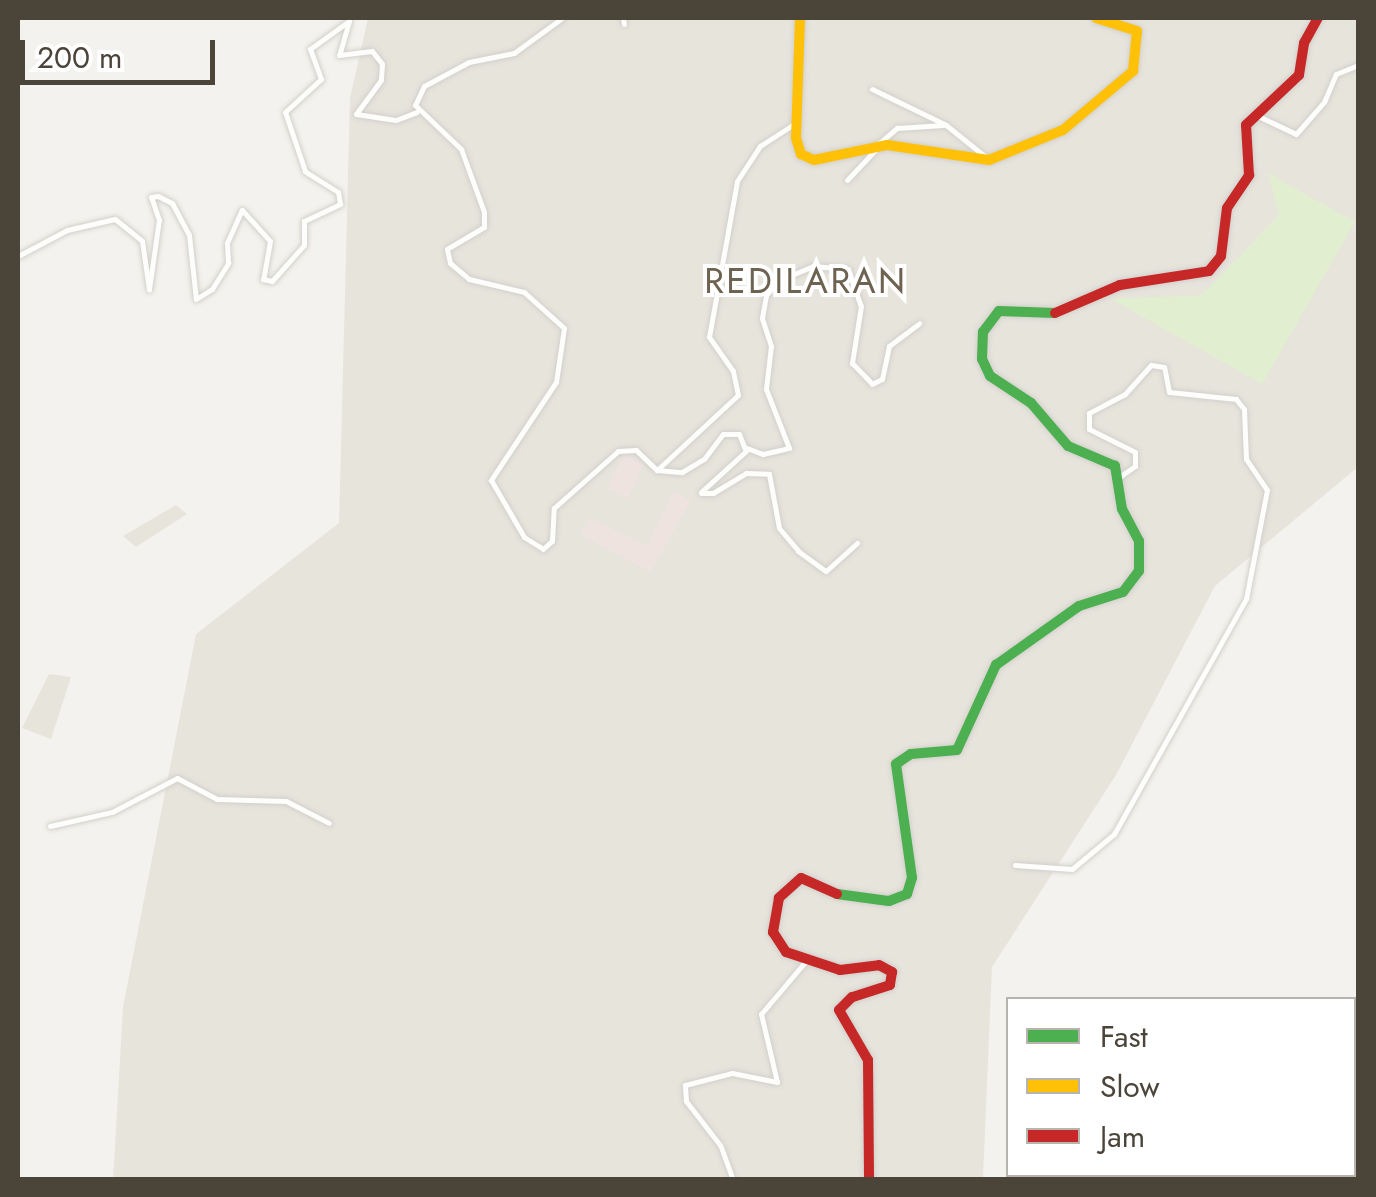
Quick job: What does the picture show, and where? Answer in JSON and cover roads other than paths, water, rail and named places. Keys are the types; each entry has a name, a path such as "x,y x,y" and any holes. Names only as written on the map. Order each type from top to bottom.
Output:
{"main road":[{"path":"800,18 798,148 808,160 877,146 989,160 1062,130 1118,90 1133,71 1139,37 1119,20 1096,18"},
{"path":"869,1180 868,1060 839,1010 852,997 890,986 892,972 879,965 840,970 805,962 778,945 773,932 783,891 812,878 848,898 889,901 907,894 912,878 896,764 911,754 956,750 996,665 1046,636 1079,606 1116,596 1135,580 1141,550 1122,509 1112,462 1068,446 1031,403 990,376 982,359 983,332 999,310 1065,313 1120,285 1209,271 1221,256 1227,208 1249,175 1246,125 1253,113 1300,76 1304,43 1318,18"}],"street":[{"path":"417,112 424,86 469,62 514,53 562,18"},
{"path":"18,256 67,230 115,219 142,241 149,289 159,234 151,197 158,196 172,202 189,234 196,298 212,289 228,263 228,243 242,210 270,241 264,279 272,281 304,245 304,222 340,204 338,192 305,171 284,112 321,79 310,49 349,21 339,55 372,50 382,64 381,80 356,114 396,120 417,112"},
{"path":"1253,113 1296,134 1324,102 1336,74 1358,65"},
{"path":"872,89 946,125 989,160"},
{"path":"417,112 460,149 484,212 484,227 447,249 450,263 469,280 524,292 564,328 556,382 495,467 491,480 506,511 542,549 552,542 554,508 618,451 636,450 657,470 682,472 730,432 742,436 747,448 763,454 789,448 766,389 771,346 762,314 770,290 788,274 829,264 851,273 861,306 852,363 872,384 882,379 889,346 920,324"},
{"path":"657,470 736,400 733,371 709,337 737,181 760,146 797,123"},
{"path":"846,180 898,128 946,125"},
{"path":"1015,865 1072,870 1114,834 1246,599 1268,490 1246,460 1244,409 1236,399 1168,392 1164,367 1151,365 1125,394 1089,413 1089,429 1137,458 1118,478"},
{"path":"747,448 701,493 713,493 746,473 769,474 779,528 798,551 826,571 858,542"},
{"path":"50,826 112,812 177,778 227,801 286,801 329,823"},
{"path":"733,1180 720,1146 686,1101 685,1085 732,1073 777,1082 761,1014 805,962"}],"district":[{"name":"REDILARAN","path":"806,281"}]}
